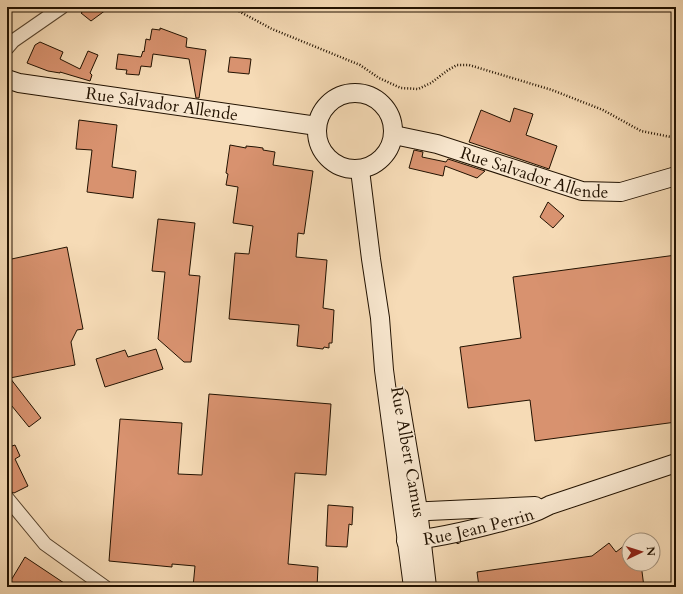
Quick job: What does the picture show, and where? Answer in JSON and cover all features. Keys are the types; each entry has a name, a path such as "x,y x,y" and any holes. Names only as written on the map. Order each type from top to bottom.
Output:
{"street":[{"path":"7,48 13,41 62,7"},
{"name":"Rue Salvador Allende","path":"7,79 19,83 317,126"},
{"path":"353,93 366,94 378,100 387,110 393,122 394,135 390,148 383,158 372,166 360,170 348,170 337,166 320,149 317,138 317,126 321,113 329,103 335,99 340,96 353,93"},
{"name":"Rue Salvador Allende","path":"394,135 437,144 582,191 621,192 676,176"},
{"name":"Rue Albert Camus","path":"360,170 380,318 393,366 414,540 427,587"},
{"name":"Rue Jean Perrin","path":"414,540 484,527 533,514 550,505 676,463"},
{"path":"7,498 45,544 105,587"},
{"name":"Rue Jean Perrin","path":"410,511 550,505"},
{"name":"Rue Albert Camus","path":"413,587 414,540"}],"path":[{"path":"230,7 272,29 360,65 379,78 401,88 418,89 431,83 457,65 469,65 552,90 603,110 641,131 676,138"}],"building":[{"path":"88,7 110,7 91,21 81,13"},
{"path":"160,28 187,38 186,47 206,50 199,98 196,98 189,59 153,54 151,67 141,66 139,75 126,74 127,70 116,69 118,54 141,57 143,51 144,52 146,39 150,40 152,29 160,30"},
{"path":"40,42 63,52 60,59 80,69 88,51 98,55 90,73 92,75 90,81 60,72 48,71 27,63 35,45"},
{"path":"230,57 251,59 249,74 228,72"},
{"path":"514,108 533,114 526,135 557,146 549,169 469,142 481,110 510,122"},
{"path":"79,120 117,125 112,167 136,171 133,198 87,192 92,150 76,149"},
{"path":"230,145 246,148 246,146 263,148 263,150 275,152 273,165 313,171 304,234 298,233 296,257 327,260 323,308 334,310 332,343 329,343 329,348 324,347 323,349 297,346 299,325 229,319 235,253 249,254 253,226 233,223 238,187 226,185"},
{"path":"414,150 423,152 422,157 446,162 448,159 485,171 477,178 445,166 443,176 409,168"},
{"path":"548,202 564,216 553,228 540,217"},
{"path":"158,219 195,223 189,275 200,276 191,362 184,362 158,339 165,272 152,271"},
{"path":"67,247 83,329 77,330 71,342 75,365 10,378 41,418 29,427 7,400 7,260"},
{"path":"676,255 676,422 535,441 530,400 468,408 460,347 521,338 513,277"},
{"path":"156,349 163,369 105,387 96,359 125,350 128,357"},
{"path":"209,394 331,404 326,475 295,473 288,564 318,567 317,587 193,587 195,566 172,564 172,567 109,561 120,419 182,423 178,474 202,475"},
{"path":"7,443 9,447 15,445 20,456 15,459 28,486 14,493 7,490"},
{"path":"328,505 353,507 352,525 349,524 347,547 326,546"},
{"path":"609,543 616,552 621,548 621,572 642,572 644,587 479,587 477,572 592,556"},
{"path":"25,557 70,587 7,587"}]}
